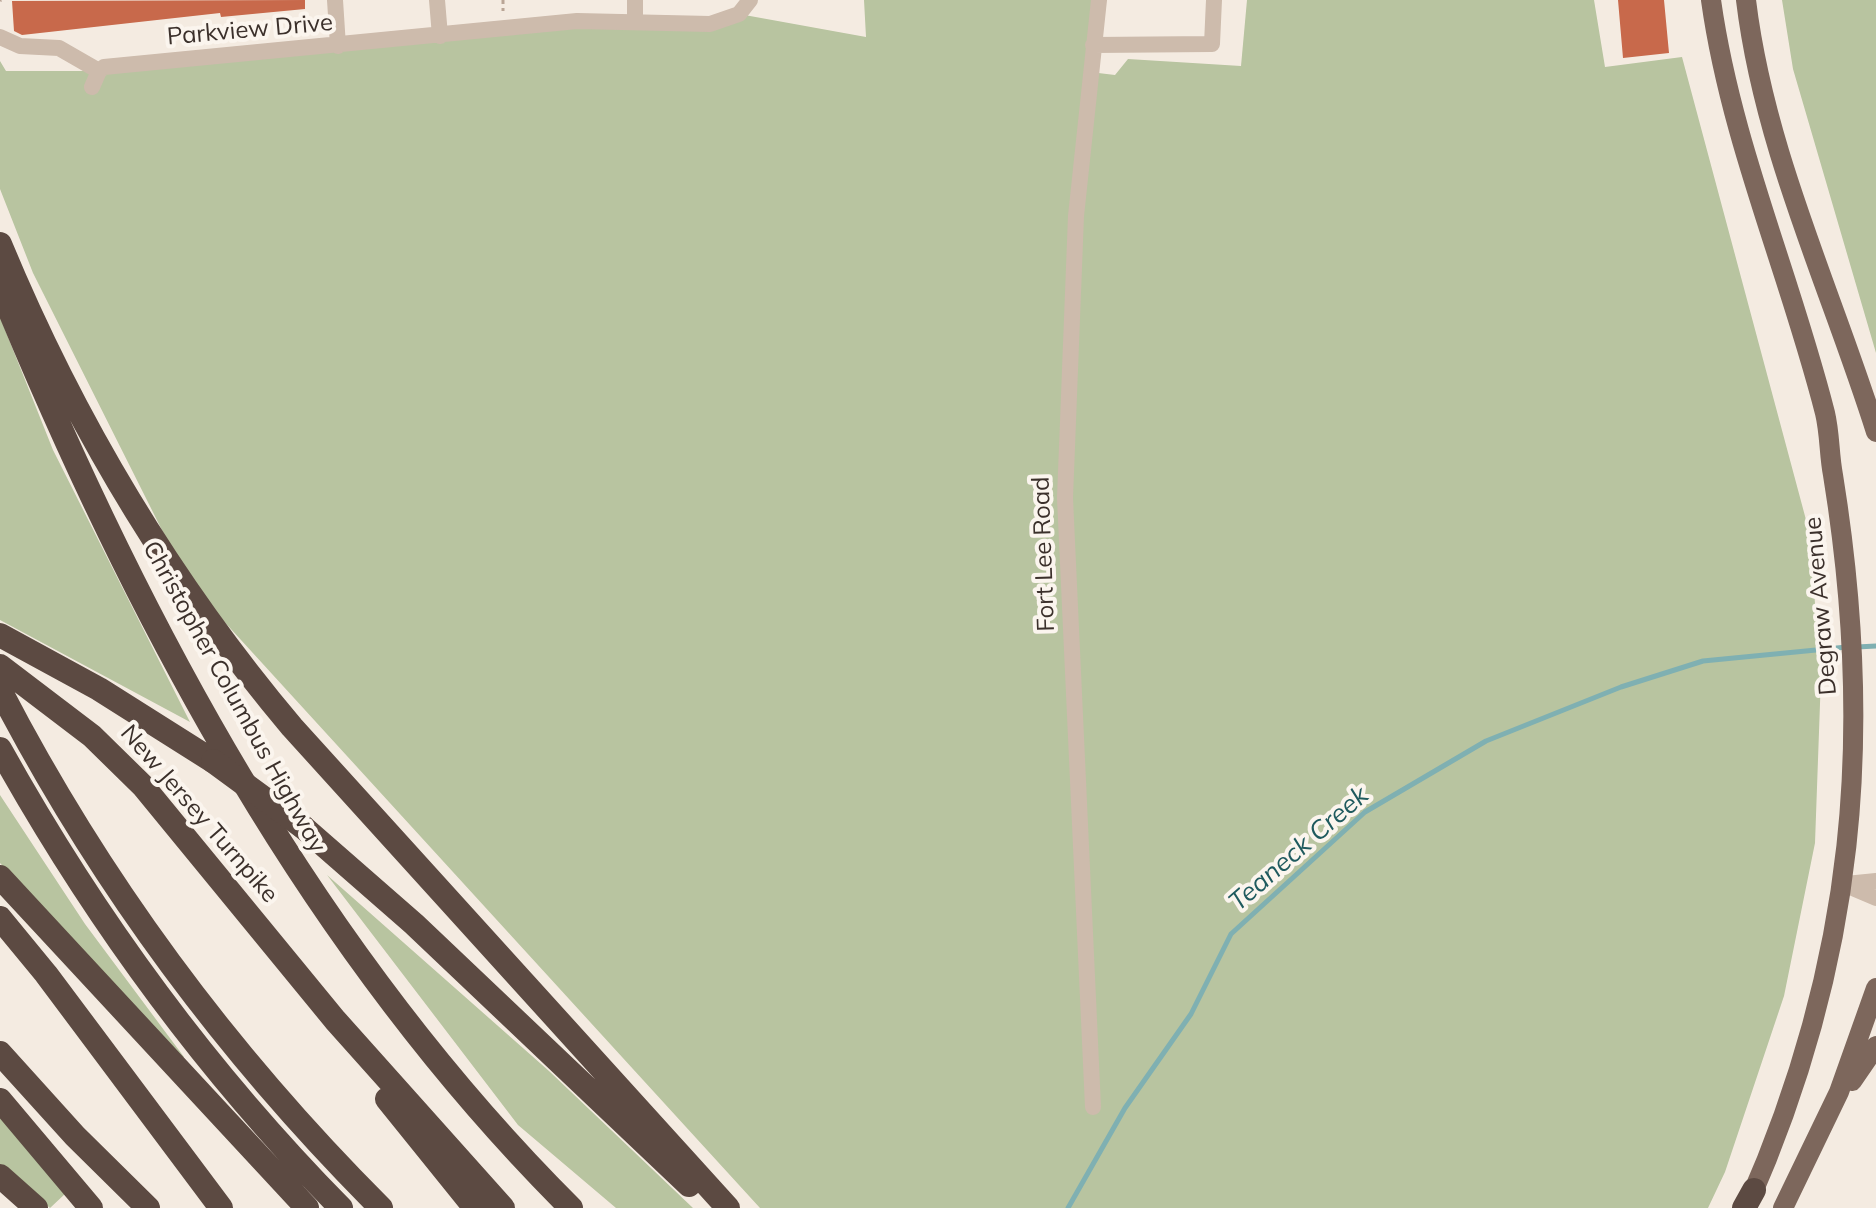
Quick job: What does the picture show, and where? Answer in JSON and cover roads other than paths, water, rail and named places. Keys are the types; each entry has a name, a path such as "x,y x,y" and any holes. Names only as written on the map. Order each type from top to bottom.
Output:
{"highway":[{"path":"0,244 50,354 122,491 227,648 292,727 728,1208"},
{"name":"Christopher Columbus Highway","path":"0,287 79,469 126,565 196,697 269,824 329,915 415,1032 485,1116 571,1208"},
{"path":"0,635 111,696 213,761 303,827 414,924 715,1208"},
{"path":"7,678 70,815 151,937 255,1070 381,1208"},
{"name":"New Jersey Turnpike","path":"7,678 92,736 143,786 335,1020"},
{"path":"0,749 61,852 143,973 256,1116 341,1208"},
{"path":"0,877 307,1208"},
{"path":"0,918 54,983 221,1208"},
{"path":"335,1020 384,1096 475,1208"},
{"path":"335,1020 503,1208"},
{"path":"0,1053 75,1136 148,1208"},
{"path":"0,1100 91,1208"},
{"path":"0,1176 36,1208"}],"main road":[{"name":"Degraw Avenue","path":"1711,0 1742,146 1826,417 1855,665 1853,784 1843,884 1810,1043 1793,1098 1748,1202"},
{"path":"1746,0 1777,144 1876,432"},
{"path":"1783,1208 1827,1117 1876,988"},
{"path":"1827,1117 1876,1046"}],"street":[{"path":"335,0 338,46"},
{"path":"437,0 440,36"},
{"path":"635,0 635,22"},
{"name":"Parkview Drive","path":"99,71 112,66 577,21 710,24 739,14 750,0"},
{"name":"Fort Lee Road","path":"1093,1107 1065,498 1076,216 1099,0"},
{"path":"1092,52 1212,44 1214,0"},
{"path":"0,37 20,46 59,48 99,71 92,87"},
{"path":"1843,884 1876,881"},
{"path":"1843,884 1876,898"}],"waterway":[{"name":"Teaneck Creek","path":"1857,647 1876,646"},
{"name":"Teaneck Creek","path":"1068,1208 1125,1108 1191,1014 1231,934 1365,812 1486,741 1621,687 1703,661 1847,647"}]}
